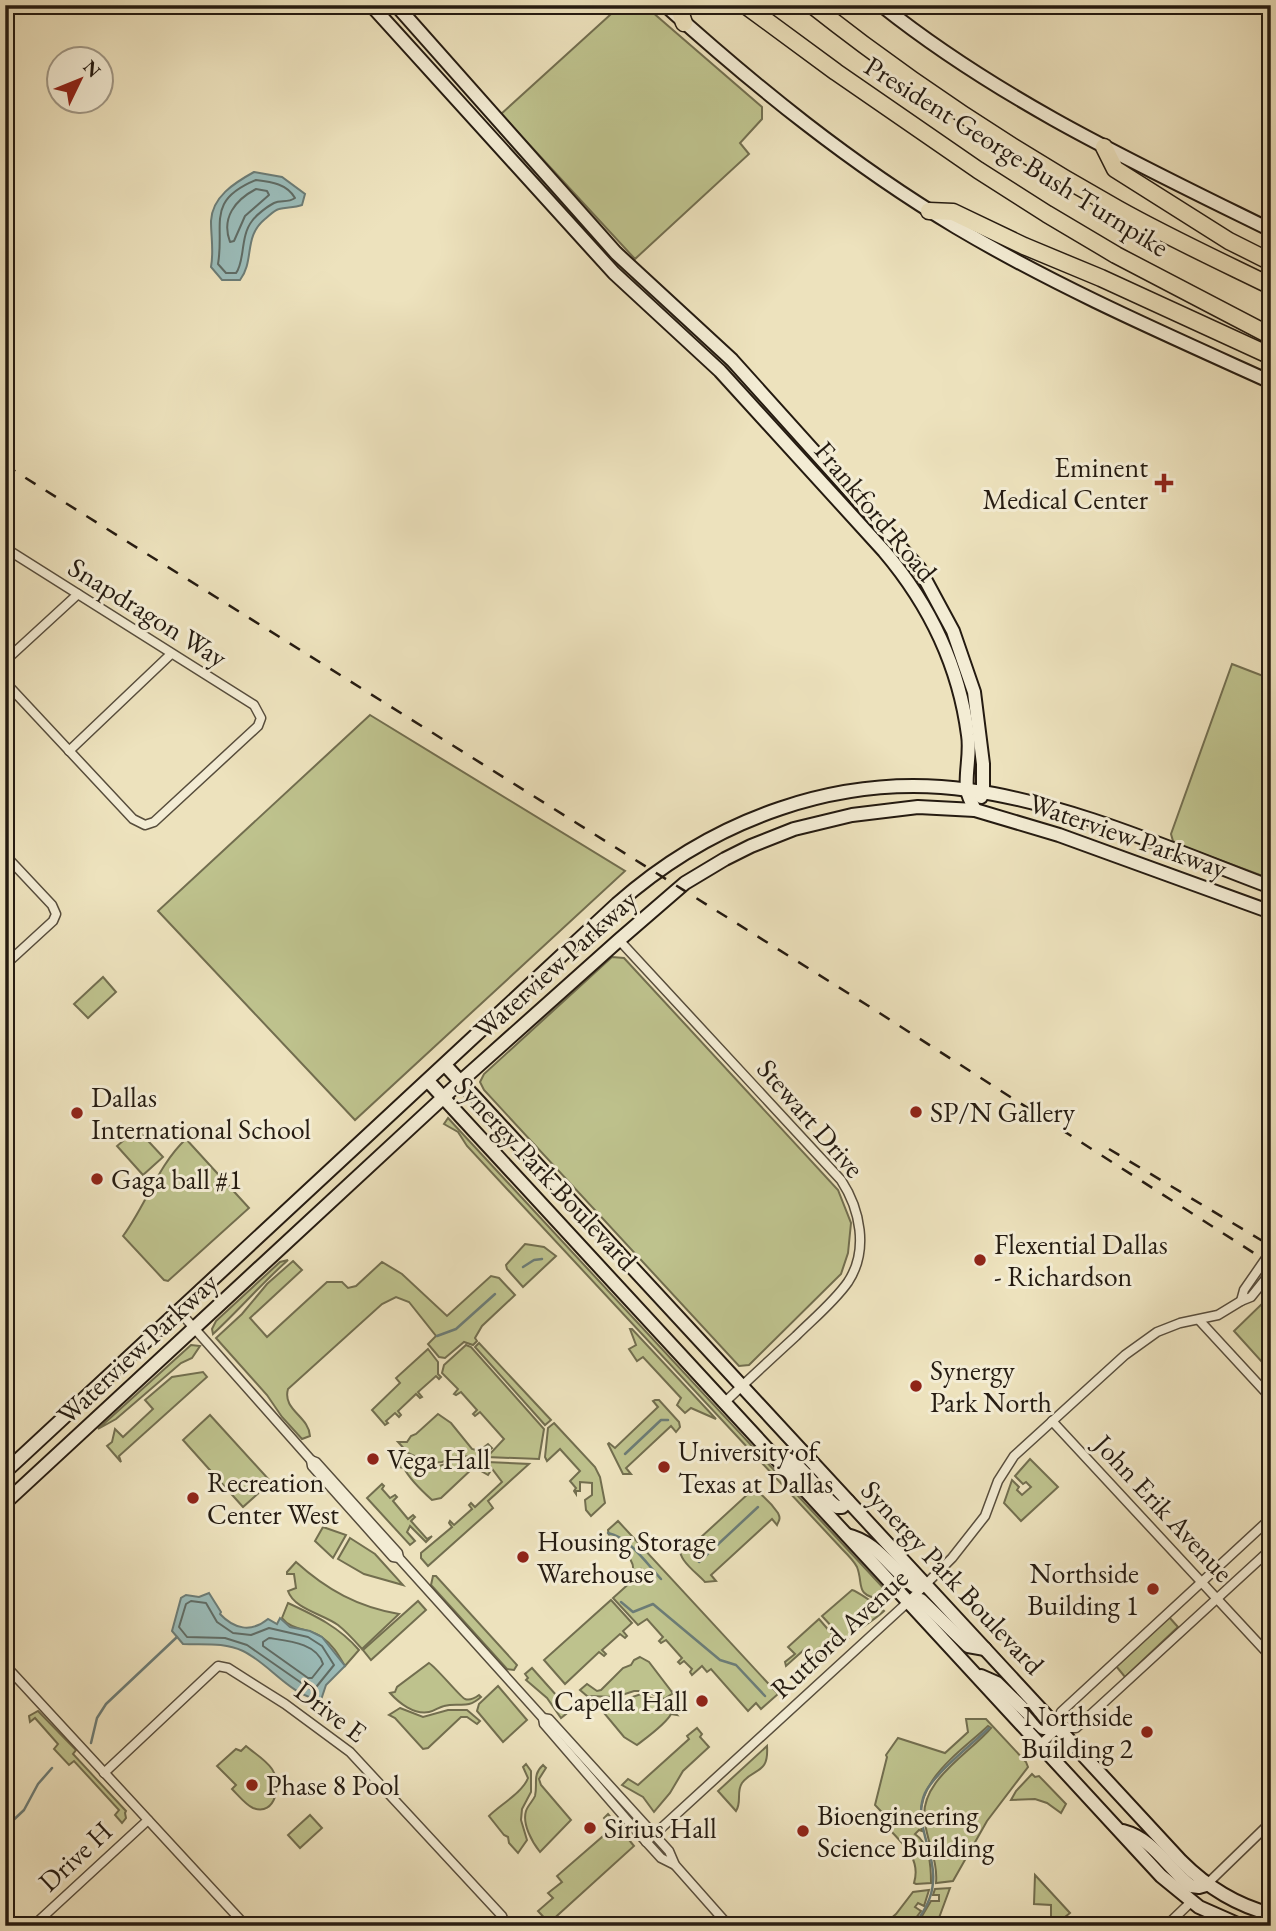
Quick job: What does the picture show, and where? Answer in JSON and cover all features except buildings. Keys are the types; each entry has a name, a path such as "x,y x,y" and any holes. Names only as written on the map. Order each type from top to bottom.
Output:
{"highway":[{"path":"678,5 684,23"},
{"name":"President George Bush Turnpike","path":"745,5 846,80 1047,214 1116,255 1271,336"},
{"name":"President George Bush Turnpike","path":"812,5 845,31 1004,141 1119,210 1271,286"},
{"path":"1104,147 1115,169 1229,241 1271,262"},
{"path":"929,211 953,212 1271,356"}],"main road":[{"name":"Frankford Road","path":"371,5 614,273 741,392 884,551 921,600 948,657 964,706 969,740 967,789 975,810"},
{"path":"665,5 753,83 805,124 929,211 1072,290 1271,382"},
{"path":"881,5 929,42 1056,122 1271,230"},
{"name":"Frankford Road","path":"400,7 617,253 708,337 752,382 908,554 929,582 953,631 974,692 981,738 983,792 975,810"},
{"path":"385,21 400,7"},
{"path":"741,392 752,382"},
{"name":"Waterview Parkway","path":"5,1472 617,904 655,872 732,827 760,815 843,791 928,787 967,789 1070,814 1271,887"},
{"path":"810,800 817,822"},
{"name":"Waterview Parkway","path":"5,1503 460,1082 619,940 705,870 751,846 817,822 886,809 918,807 975,810 1059,835 1271,912"},
{"name":"Synergy Park Boulevard","path":"444,1065 1181,1861 1206,1885 1240,1904 1271,1914"},
{"name":"Synergy Park Boulevard","path":"428,1081 1161,1876 1191,1902 1242,1926"},
{"path":"362,1142 377,1159"},
{"path":"772,1454 784,1456 837,1507 842,1507 848,1501"},
{"path":"846,1535 860,1538 872,1546 914,1586 926,1584"},
{"path":"908,1602 921,1600 968,1646 985,1649"},
{"path":"977,1676 997,1683 1043,1728 1058,1728"},
{"path":"1119,1830 1132,1833 1150,1845 1191,1886 1206,1885"},
{"path":"1191,1902 1206,1885"}],"street":[{"name":"Snapdragon Way","path":"5,548 254,705 259,709 261,718 258,726 154,822 145,825 133,820 69,751"},
{"path":"5,661 78,594"},
{"path":"5,682 69,751 172,654"},
{"path":"5,855 52,905 56,914 54,921 5,965"},
{"name":"Stewart Drive","path":"619,940 841,1180 860,1225 859,1250 848,1281 824,1309 725,1402"},
{"path":"1241,1301 1244,1290 1271,1251"},
{"name":"Rutford Avenue","path":"646,1842 926,1584 978,1528 1009,1462 1125,1354 1146,1338 1180,1323 1218,1315 1251,1297 1271,1272"},
{"path":"179,1311 393,1557 399,1558 543,1718 544,1724 646,1842 662,1858 675,1865"},
{"path":"1199,1320 1271,1398"},
{"name":"John Erik Avenue","path":"1052,1421 1271,1657"},
{"path":"1041,1744 1058,1728 1061,1712 1271,1518"},
{"path":"1058,1728 1076,1728 1271,1549"},
{"path":"5,1665 246,1926"},
{"name":"Drive E","path":"104,1773 218,1666 228,1668 285,1704 350,1752 502,1916 506,1926"},
{"path":"543,1718 549,1719 669,1851 675,1865 729,1926"},
{"name":"Drive H","path":"33,1926 148,1820"},
{"path":"1206,1885 1271,1822"},
{"path":"1166,1926 1191,1902"}],"green space":[{"path":"621,5 644,5 762,107 762,119 740,143 749,154 635,259 501,114"},
{"path":"1232,664 1271,679 1271,879 1179,845 1173,841 1171,834"},
{"path":"370,715 625,871 355,1120 158,911"},
{"path":"612,957 624,958 838,1190 851,1223 848,1253 841,1274 749,1365 739,1366 484,1090 480,1082 484,1074"},
{"path":"103,977 116,992 88,1018 74,1004"},
{"path":"448,1118 888,1593 881,1599 863,1592 857,1567 850,1558 467,1146 458,1132 444,1124"},
{"path":"137,1129 163,1157 143,1175 117,1146"},
{"path":"186,1139 249,1208 168,1281 164,1280 123,1236 160,1173"},
{"path":"525,1244 544,1247 556,1256 523,1287 506,1265"},
{"path":"288,1260 213,1334 216,1321 280,1262"},
{"path":"293,1261 302,1270 250,1318 267,1337 327,1282 342,1282 348,1288 356,1286 382,1262 402,1274 447,1316 491,1276 499,1278 515,1295 482,1326 473,1345 464,1342 445,1358 439,1357 428,1344 436,1336 409,1302 396,1297 382,1304 288,1389 287,1396 292,1408 309,1429 310,1436 302,1439 216,1338 242,1314 267,1284"},
{"path":"1271,1295 1271,1372 1234,1331"},
{"path":"630,1329 716,1419 691,1408 685,1413 677,1405 681,1398 643,1357 637,1361 629,1349 636,1345"},
{"path":"479,1343 551,1420 545,1425 475,1347"},
{"path":"191,1345 200,1346 192,1358 181,1363 116,1419 98,1429"},
{"path":"466,1345 471,1347 544,1429 539,1459 487,1457 504,1439 480,1412 475,1416 473,1414 477,1410 461,1392 454,1394 458,1389 442,1373 444,1365"},
{"path":"428,1349 438,1362 438,1374 441,1377 439,1379 436,1376 418,1392 422,1397 416,1394 398,1411 401,1415 399,1417 395,1413 385,1425 372,1410 400,1383 396,1378"},
{"path":"203,1372 207,1377 119,1456 121,1462 107,1446 112,1442 115,1429 123,1437 153,1409 145,1400 172,1377"},
{"path":"659,1400 679,1422 680,1427 676,1432 671,1426 626,1468 631,1474 623,1474 608,1444 615,1448 658,1407 653,1401"},
{"path":"438,1414 451,1423 472,1449 479,1451 488,1444 492,1448 479,1457 458,1456 429,1463 408,1453 398,1442 407,1442"},
{"path":"210,1415 271,1482 243,1507 183,1440"},
{"path":"554,1423 595,1467 600,1477 605,1503 591,1516 586,1510 585,1500 592,1495 592,1483 580,1482 580,1491 576,1491 576,1494 574,1491 576,1488 570,1481 580,1471 560,1449 547,1461 545,1457 548,1428"},
{"path":"411,1458 420,1464 436,1467 458,1460 479,1462 490,1472 488,1475 474,1467 441,1498 432,1500 404,1468 398,1467"},
{"path":"1030,1459 1058,1487 1021,1521 1004,1503 1012,1480 1022,1495 1031,1487 1015,1476"},
{"path":"487,1462 529,1464 488,1501 493,1508 428,1566 421,1558 421,1553 452,1527 450,1521 454,1525 472,1509 469,1505 471,1503 475,1507 502,1482"},
{"path":"382,1484 382,1489 390,1498 395,1495 397,1497 393,1501 408,1519 413,1515 415,1517 411,1521 427,1539 432,1536 426,1542 410,1526 407,1532 415,1541 410,1545 367,1498"},
{"path":"742,1487 754,1489 768,1501 778,1513 779,1521 777,1525 772,1519 711,1575 716,1581 705,1582 684,1560 681,1545 687,1550 748,1494"},
{"path":"618,1521 778,1694 761,1709 756,1703 748,1711 711,1669 707,1672 702,1666 692,1675 692,1669 684,1661 680,1664 678,1662 682,1658 666,1640 661,1643 659,1641 663,1637 647,1619 638,1625 613,1598 643,1571 641,1569 632,1578 631,1560 609,1536 608,1530"},
{"path":"323,1527 346,1535 333,1558 315,1541"},
{"path":"350,1538 375,1554 403,1585 364,1574 338,1559"},
{"path":"296,1562 319,1581 344,1596 370,1607 399,1614 362,1649 338,1625 303,1607 291,1597 288,1591 296,1588 294,1574 287,1572"},
{"path":"433,1576 436,1576 517,1665 514,1670 507,1669 431,1585"},
{"path":"852,1590 884,1611 845,1641 822,1616"},
{"path":"611,1600 632,1623 623,1631 627,1636 625,1638 620,1634 602,1650 606,1654 604,1656 599,1652 565,1684 544,1660"},
{"path":"418,1601 426,1610 371,1660 363,1650"},
{"path":"288,1603 335,1628 359,1650 345,1666 333,1647 323,1638 291,1625 282,1618"},
{"path":"1169,1617 1178,1627 1125,1677 1116,1666"},
{"path":"819,1619 838,1641 817,1660 806,1648 786,1666 785,1662 795,1654 788,1647"},
{"path":"640,1657 649,1662 672,1692 678,1690 664,1699 645,1691 634,1691 616,1697 587,1696 580,1690 587,1684 597,1691 601,1690 623,1668"},
{"path":"429,1663 465,1699 479,1695 481,1697 467,1705 450,1705 418,1712 398,1701 390,1693 395,1692 397,1687"},
{"path":"532,1668 557,1696 559,1706 566,1714 561,1718 547,1698 526,1680 528,1678 525,1674"},
{"path":"498,1686 527,1720 503,1742 477,1711 479,1704"},
{"path":"641,1694 667,1704 677,1715 671,1714 637,1745 624,1737 600,1708 594,1708 586,1714 579,1706 587,1700 618,1702"},
{"path":"400,1708 423,1717 448,1710 467,1710 480,1721 477,1724 467,1717 461,1717 428,1748 423,1749 395,1718 389,1715"},
{"path":"38,1711 76,1750 73,1754 126,1811 126,1818 122,1823 115,1815 119,1810 74,1761 69,1765 54,1749 58,1744 35,1718 30,1722 29,1716"},
{"path":"966,1719 986,1719 1028,1767 987,1821 953,1881 936,1883 936,1868 925,1823 925,1808 929,1795 946,1770 991,1728 988,1726 939,1771 923,1798 920,1814 922,1831 919,1830 915,1834 927,1849 931,1883 916,1884 915,1867 910,1854 890,1830 894,1825 875,1805 886,1755 898,1738 945,1753 968,1732"},
{"path":"697,1728 702,1734 700,1737 709,1747 683,1771 654,1812 643,1797 622,1785 628,1779 638,1785 689,1739 687,1736"},
{"path":"246,1746 267,1763 275,1775 275,1797 267,1808 253,1808 242,1800 232,1789 236,1785 217,1766 236,1749 241,1751"},
{"path":"767,1746 766,1762 740,1786 736,1811 718,1791"},
{"path":"526,1764 531,1771 531,1792 522,1809 521,1820 527,1840 518,1853 489,1816 525,1783 528,1778 523,1767"},
{"path":"543,1765 546,1768 539,1779 541,1785 571,1820 540,1852 528,1833 525,1816 535,1796 536,1779"},
{"path":"1032,1774 1039,1776 1066,1804 1061,1813 1047,1803 1035,1799 1011,1800"},
{"path":"608,1814 634,1846 549,1923 538,1911 553,1898 548,1893 562,1882 557,1876 610,1830 604,1818"},
{"path":"310,1815 322,1828 300,1848 288,1835"},
{"path":"1035,1875 1070,1913 1065,1917 1051,1918 1051,1905 1034,1904"},
{"path":"950,1888 936,1926 916,1926 931,1901 939,1901 939,1895 933,1895 935,1889"},
{"path":"929,1890 924,1906 918,1903 915,1907 921,1911 910,1926 882,1926 896,1914 913,1892"}],"water":[{"path":"254,172 282,177 305,194 302,205 277,210 265,219 254,233 247,265 240,280 222,280 211,267 212,212 225,192"},
{"path":"209,1593 220,1614 237,1626 249,1628 268,1619 277,1624 280,1618 290,1627 310,1631 322,1637 345,1666 326,1685 321,1700 290,1686 253,1657 236,1648 183,1644 172,1631 181,1598 186,1595 199,1597"}],"waterway":[{"path":"523,1267 534,1260 542,1259"},
{"path":"437,1336 456,1329 495,1294"},
{"path":"625,1454 661,1420 668,1420"},
{"path":"699,1562 758,1507"},
{"path":"608,1533 630,1545 661,1579"},
{"path":"621,1602 633,1612 653,1604 720,1660 736,1665 765,1696"},
{"path":"91,1743 97,1718 106,1704 177,1637"},
{"path":"914,1926 929,1900 933,1882 921,1815 925,1793 945,1768 989,1728"},
{"path":"5,1828 24,1810 38,1784 52,1768"}],"railway":[{"path":"5,465 867,1005 1271,1264"},
{"path":"1109,1149 1271,1246"}],"place":[{"name":"Eminent Medical Center","path":"1164,483"},
{"name":"SP/N Gallery","path":"916,1112"},
{"name":"Dallas International School","path":"77,1113"},
{"name":"Gaga ball #1","path":"97,1179"},
{"name":"Flexential Dallas - Richardson","path":"980,1260"},
{"name":"Synergy Park North","path":"916,1386"},
{"name":"Vega Hall","path":"373,1459"},
{"name":"University of Texas at Dallas","path":"664,1467"},
{"name":"Recreation Center West","path":"193,1498"},
{"name":"Housing Storage Warehouse","path":"523,1557"},
{"name":"Northside Building 1","path":"1153,1589"},
{"name":"Capella Hall","path":"702,1701"},
{"name":"Northside Building 2","path":"1147,1732"},
{"name":"Phase 8 Pool","path":"252,1785"},
{"name":"Sirius Hall","path":"590,1828"},
{"name":"Bioengineering Science Building","path":"803,1831"}]}
